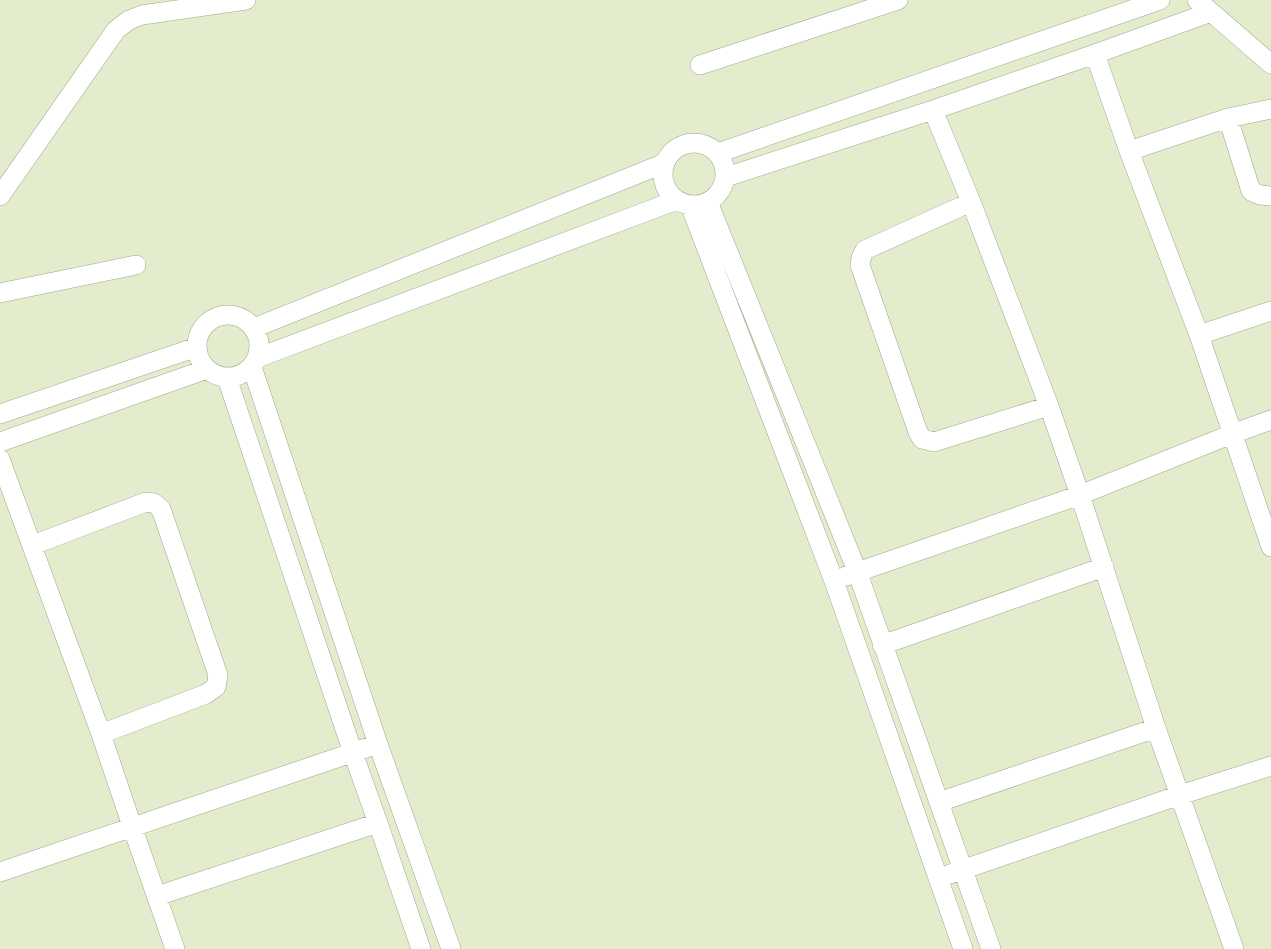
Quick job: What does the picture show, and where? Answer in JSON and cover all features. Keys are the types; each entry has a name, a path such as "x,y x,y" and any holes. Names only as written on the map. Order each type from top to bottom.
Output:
{"street":[{"path":"0,196 116,30 129,20 142,15 246,0"},
{"path":"700,65 898,0"},
{"path":"718,153 1160,0"},
{"path":"726,177 934,110 1095,54 1204,6 1271,64"},
{"path":"1095,54 1129,151 1199,335 1232,434 1269,536"},
{"path":"1129,151 1228,118 1271,108"},
{"path":"934,110 1049,406 1104,567 1156,728 1234,949"},
{"path":"1228,118 1251,191 1260,195 1271,196"},
{"path":"451,949 378,744 255,363 260,348 254,328 235,316 224,316 213,319 204,326 198,336 198,355 201,363 207,369 216,375 226,378 240,375 255,363 692,203 717,196 723,187 726,177 724,162 718,153 708,146 698,143 687,143 677,148 668,156 663,174 665,185 669,193 692,203 857,572 991,949"},
{"path":"254,328 665,163"},
{"path":"971,202 865,250 860,258 860,265 918,432 922,440 934,442 1049,406"},
{"path":"692,203 834,581 963,949"},
{"path":"0,293 136,265"},
{"path":"1199,335 1271,311"},
{"path":"0,414 197,346"},
{"path":"0,442 207,369"},
{"path":"226,378 421,949"},
{"path":"834,581 1080,495 1232,434 1271,420"},
{"path":"0,459 101,734 176,949"},
{"path":"32,545 146,502 154,502 160,508 218,675 216,687 206,694 101,734"},
{"path":"882,645 1104,567"},
{"path":"939,802 1156,728"},
{"path":"0,872 132,826 378,744"},
{"path":"939,878 1180,795 1271,766"},
{"path":"158,896 378,823"}]}
